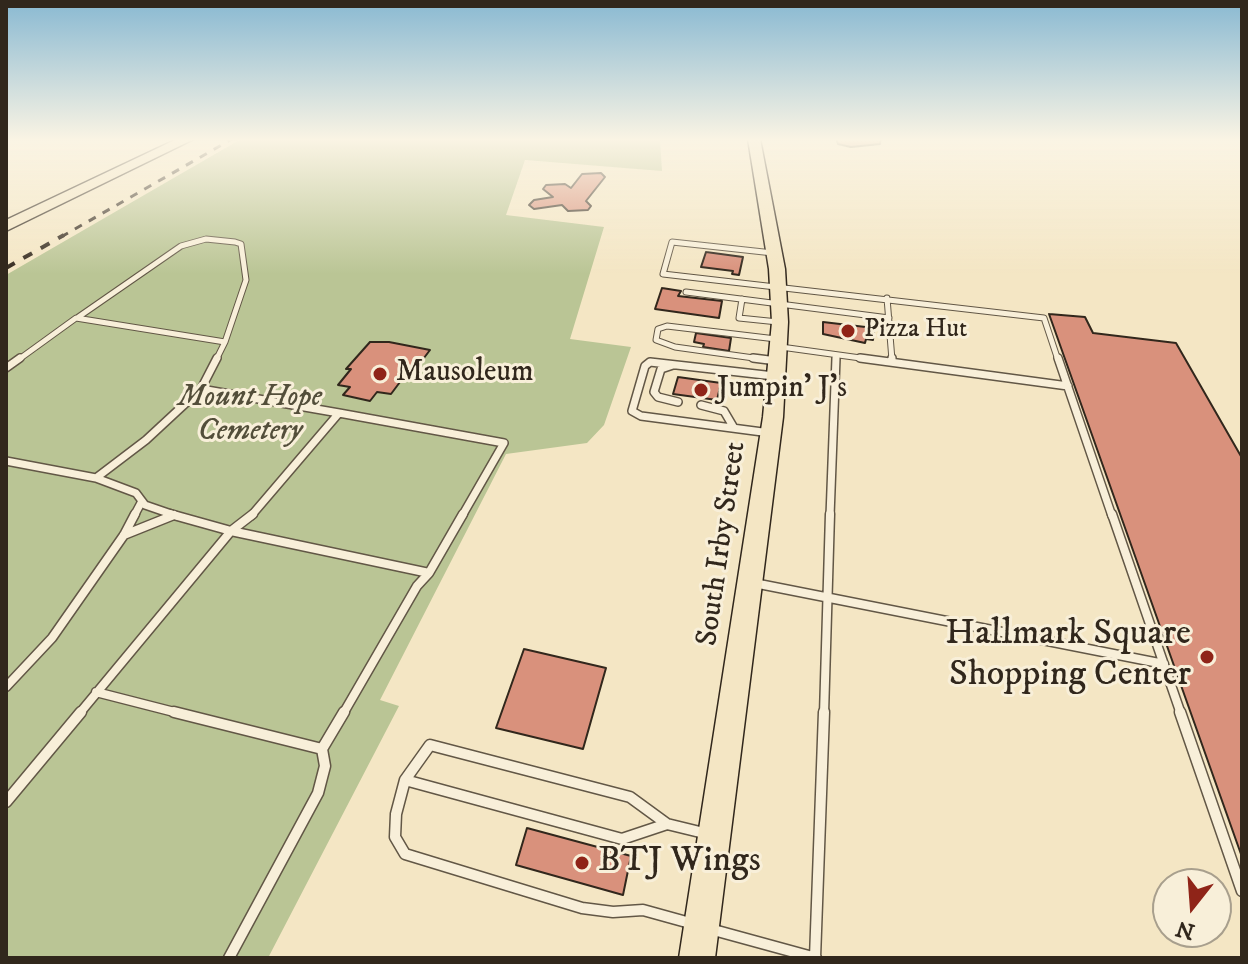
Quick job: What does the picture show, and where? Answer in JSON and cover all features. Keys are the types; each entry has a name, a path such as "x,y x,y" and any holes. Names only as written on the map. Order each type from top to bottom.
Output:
{"highway":[{"path":"6,226 93,184"}],"main road":[{"name":"South Irby Street","path":"697,958 771,433 778,334 774,253 762,184"}],"lane":[{"path":"6,368 181,246 206,239 241,244 246,280 225,342 201,389 146,440 96,478"},
{"path":"774,253 672,242 663,274 778,334"},
{"path":"686,292 742,299 778,334"},
{"path":"887,298 892,362"},
{"path":"678,402 658,397 654,392 661,369 887,298 1044,318 1242,891"},
{"path":"742,299 739,318 836,355 1068,386"},
{"path":"76,318 225,342"},
{"path":"778,334 667,326 658,329 656,340 675,347 778,334 889,318"},
{"path":"714,835 667,824 630,797 430,745 405,780 396,814 395,837 405,854 582,908 613,912 643,910 816,958 836,355"},
{"path":"683,364 655,361 645,366 632,411 641,416 771,433"},
{"path":"201,389 504,443 322,749 325,766 318,793 229,958"},
{"path":"701,405 724,411 734,428"},
{"path":"6,802 231,531 250,517 339,413"},
{"path":"6,461 96,478 136,493 153,509 231,531 429,573"},
{"path":"6,687 52,638 124,535 142,501"},
{"path":"124,535 174,515"},
{"path":"750,582 1164,664"},
{"path":"96,692 322,749"},
{"path":"405,780 622,839 667,824"}],"green space":[{"name":"Mount Hope Cemetery","path":"163,184 517,184 506,215 604,227 570,339 631,347 604,425 587,443 506,454 380,700 399,706 268,958 6,958 6,275"}],"building":[{"path":"565,184 571,188 574,184 599,184 586,201 591,206 588,210 568,211 562,205 534,209 529,205 534,200 553,197 543,189 546,185"},
{"path":"706,252 743,257 739,275 732,274 733,271 701,267"},
{"path":"662,288 681,291 678,296 722,301 719,318 655,309"},
{"name":"Hallmark Square Shopping Center","path":"1049,314 1085,317 1093,333 1176,343 1242,458 1242,857"},
{"name":"Pizza Hut","path":"823,322 874,328 873,340 866,339 865,343 823,334"},
{"path":"696,333 731,338 729,351 703,347 704,344 694,342"},
{"name":"Mausoleum","path":"370,342 389,342 430,350 408,379 403,378 391,394 377,392 370,401 343,395 350,387 338,385 351,369 346,369"},
{"path":"678,377 721,383 717,400 673,394"},
{"path":"524,649 606,668 583,749 496,728"},
{"path":"527,828 631,856 623,895 516,865"}],"railway":[{"path":"61,237 154,184"},
{"path":"6,268 64,235"}],"place":[{"name":"Pizza Hut","path":"848,331"},
{"name":"Mausoleum","path":"380,374"},
{"name":"Jumpin' J's","path":"701,390"},
{"name":"Hallmark Square Shopping Center","path":"1207,657"},
{"name":"BTJ Wings","path":"582,863"}]}
